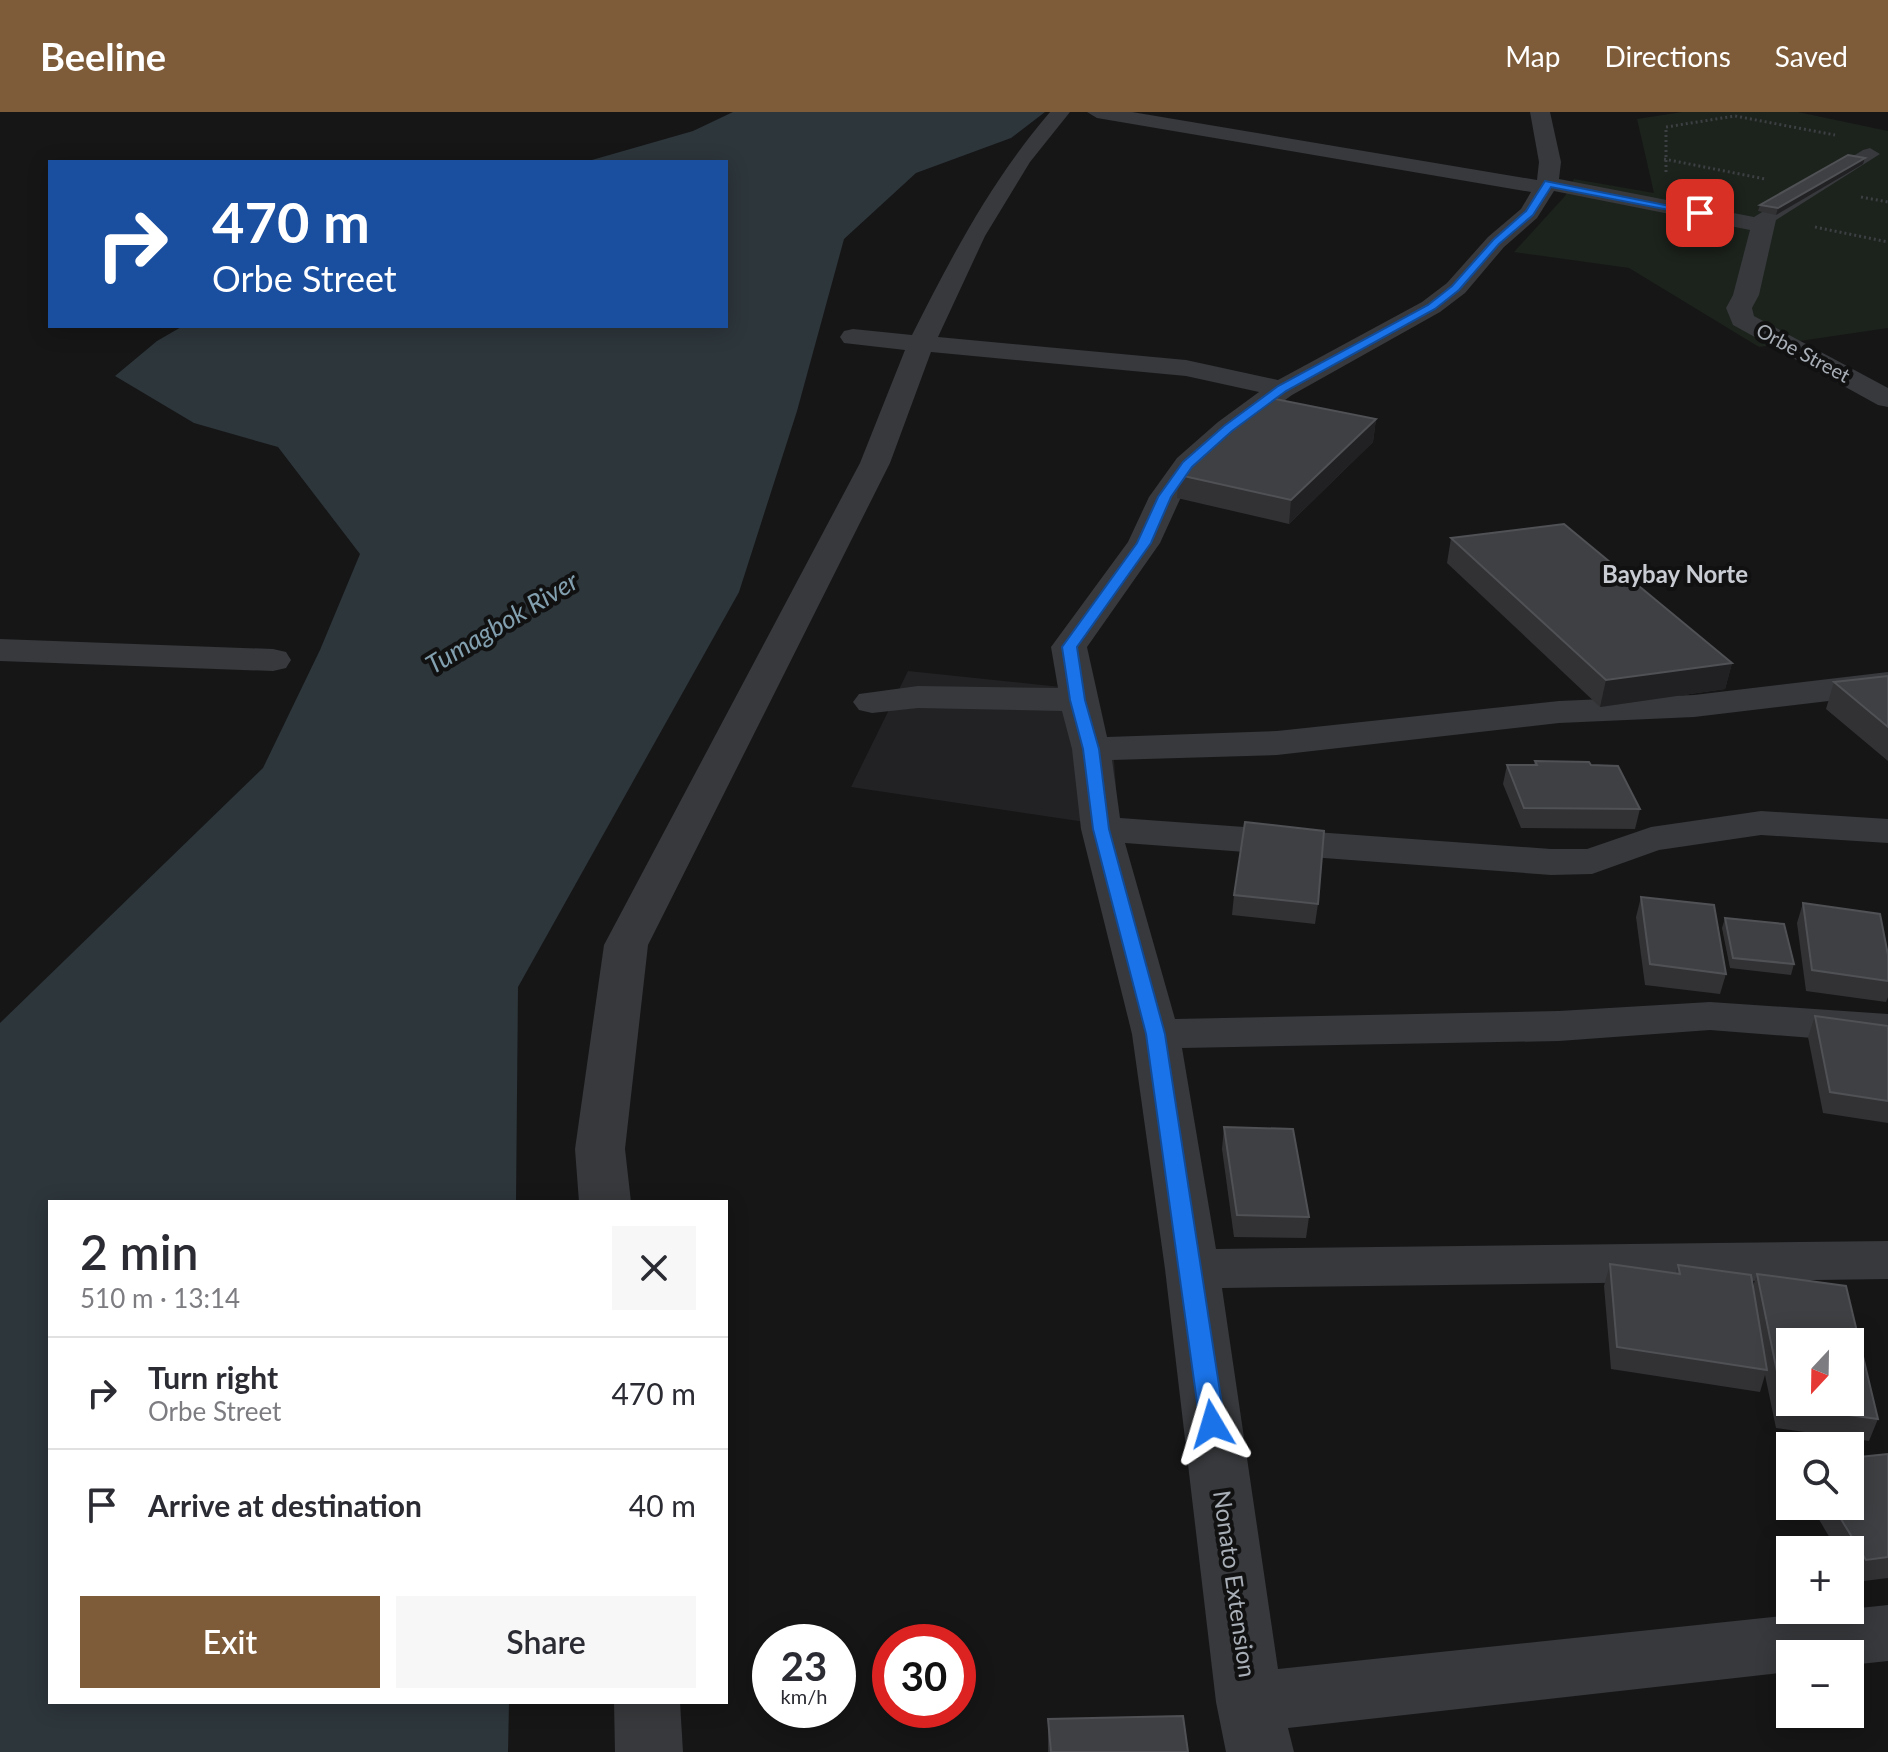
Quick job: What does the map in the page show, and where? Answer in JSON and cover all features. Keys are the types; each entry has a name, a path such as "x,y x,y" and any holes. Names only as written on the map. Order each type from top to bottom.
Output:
{"street":[{"path":"605,1200 600,1149 626,945 875,463 921,344 973,236 1021,159 1060,112"},
{"path":"1097,112 1763,221 1870,154"},
{"path":"1540,112 1550,162 1547,186"},
{"name":"Nonato Extension","path":"1254,1727 1192,1269 1156,1034 1101,829 1091,749 1069,647 1144,543 1165,497 1188,464 1228,428 1282,389 1431,307 1456,288 1496,242 1529,213 1547,186"},
{"name":"Orbe Street","path":"1763,221 1746,295 1739,308 1742,320 1875,382 1888,399"},
{"path":"853,337 1186,368 1282,389"},
{"path":"0,650 273,660"},
{"path":"1091,749 1277,743 1559,712 1694,706 1888,683"},
{"path":"872,702 918,697 1078,700"},
{"path":"1101,829 1551,862 1592,861 1651,839 1761,823 1888,831"},
{"path":"1156,1034 1559,1026 1710,1016 1888,1029"},
{"path":"1192,1269 1888,1260"},
{"path":"1254,1727 1888,1633"},
{"path":"647,1704 649,1752"}],"path":[{"path":"1667,184 1666,127 1735,116 1838,136"},
{"path":"1763,221 1888,242"}],"shaded area":[{"path":"1682,112 1798,112 1888,131 1888,328 1759,347 1629,268 1514,252 1565,196 1574,179 1654,193 1637,119"},
{"path":"908,671 1080,689 1113,747 1119,827 851,787"}],"water":[{"name":"Tumagbok River","path":"733,112 1045,112 1011,138 916,173 844,239 797,411 739,592 518,987 516,1200 48,1200 48,1704 509,1704 508,1752 0,1752 0,1023 263,768 320,650 360,554 278,447 194,423 115,376 157,341 180,328 728,328 728,160 592,160 693,131"}],"building":[{"path":"1848,155 1865,158 1778,208 1760,205"},
{"path":"1270,398 1376,419 1291,500 1179,475"},
{"path":"1564,524 1732,663 1606,680 1451,538"},
{"path":"1888,676 1888,727 1834,682"},
{"path":"1535,761 1618,766 1640,809 1524,808 1507,765 1537,765"},
{"path":"1245,822 1324,831 1318,904 1234,895"},
{"path":"1641,897 1714,905 1726,974 1650,964"},
{"path":"1803,903 1880,914 1888,955 1888,981 1812,970"},
{"path":"1725,918 1784,924 1794,964 1733,958"},
{"path":"1815,1016 1888,1026 1888,1101 1830,1092"},
{"path":"1224,1127 1293,1129 1309,1217 1237,1215"},
{"path":"1610,1264 1680,1274 1678,1265 1751,1275 1767,1370 1617,1347"},
{"path":"1757,1274 1846,1286 1856,1328 1776,1328 1776,1367"},
{"path":"1864,1361 1878,1419 1856,1416 1864,1416"},
{"path":"1888,1454 1888,1557 1866,1560 1864,1536 1851,1536 1842,1520 1864,1520 1864,1457"},
{"path":"1183,1716 1188,1752 1051,1752 1048,1719"}],"district":[{"name":"Baybay Norte","path":"1675,575"}],"route":[{"path":"1212,1424 1156,1034 1101,829 1091,749 1069,647 1144,543 1165,497 1188,464 1228,428 1282,389 1332,359 1412,320 1456,288 1496,242 1529,213 1548,183 1700,213"}]}
